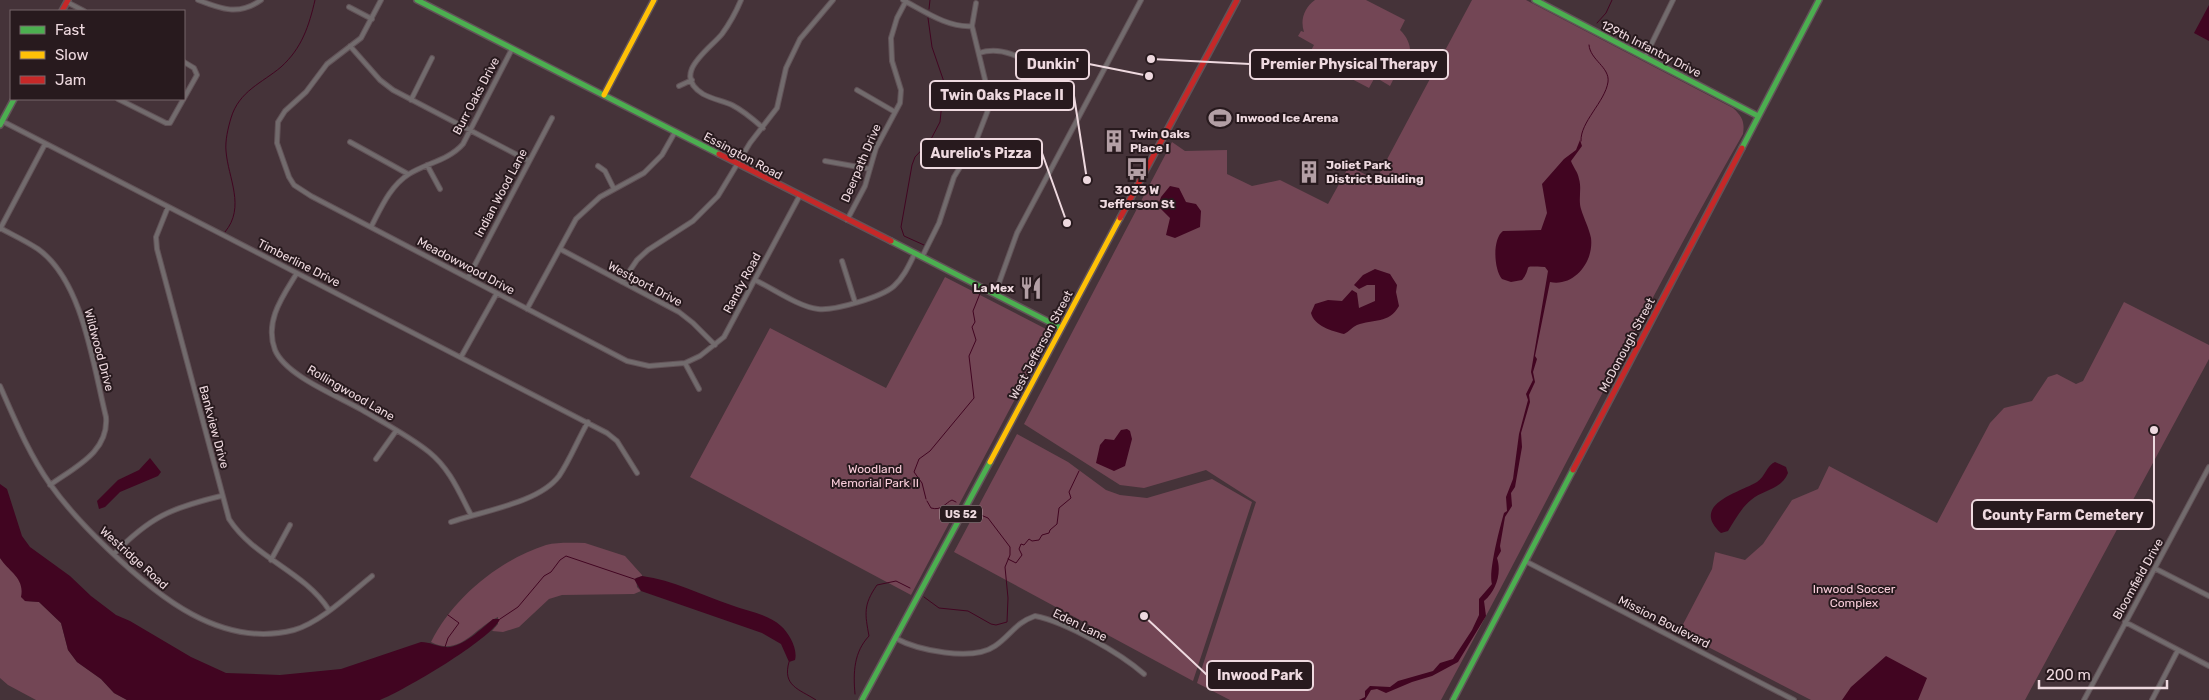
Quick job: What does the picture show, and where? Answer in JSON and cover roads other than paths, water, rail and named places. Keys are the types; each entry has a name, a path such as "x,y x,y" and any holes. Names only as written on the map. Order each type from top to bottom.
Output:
{"main road":[{"name":"Essington Road","path":"418,0 1061,328"},
{"path":"604,95 654,0"},
{"name":"West Jefferson Street","path":"862,700 1237,0"},
{"name":"129th Infantry Drive","path":"1535,0 1758,116"},
{"name":"McDonough Street","path":"1453,700 1819,0"},
{"path":"1,123 13,100"}],"street":[{"path":"198,0 229,10 240,10 261,0"},
{"path":"382,0 364,33 350,46 380,80 411,100 529,161"},
{"path":"741,0 731,22 722,35 694,63 691,71 692,80 703,94 744,111 763,128"},
{"path":"622,282 637,260 648,250 680,232 718,196 750,143 777,108 792,53 808,27 833,0"},
{"path":"995,294 1017,233 1142,0"},
{"path":"67,1 82,10"},
{"path":"904,1 950,24 961,27 972,26"},
{"name":"Deerpath Drive","path":"847,220 866,186 876,148 902,97 892,62 891,38 904,1"},
{"path":"1645,57 1670,2"},
{"path":"922,257 939,223 954,177 984,125 988,110 988,92 972,26 976,3"},
{"path":"349,7 372,19"},
{"name":"Meadowwood Drive","path":"350,46 335,56 306,92 285,111 278,122 276,143 294,185 302,191 627,361 649,366 685,363"},
{"name":"Burr Oaks Drive","path":"371,227 390,192 408,174 458,150 512,49"},
{"path":"979,53 998,49 1032,66 1038,74"},
{"path":"411,100 432,58"},
{"path":"185,63 196,71 197,75 185,96"},
{"path":"679,86 692,80"},
{"path":"857,90 895,112"},
{"path":"120,100 166,123 170,123 183,100"},
{"name":"Indian Wood Lane","path":"468,278 552,118"},
{"name":"Timberline Drive","path":"1,123 46,144 607,432 616,441 637,473"},
{"path":"527,309 576,219 588,207 614,189 639,176 654,164 662,155 675,132"},
{"path":"350,142 408,174"},
{"path":"0,229 46,144"},
{"path":"825,161 870,168"},
{"path":"427,165 440,190"},
{"path":"598,166 605,171 614,189"},
{"name":"Randy Road","path":"685,363 724,337 800,196"},
{"name":"Bankview Drive","path":"168,207 158,232 157,249 221,496 229,519 237,532 252,547 312,589 329,610"},
{"name":"Wildwood Drive","path":"0,229 38,249 56,267 70,286 77,305 106,417 107,429 103,442 95,452 50,485"},
{"name":"Westport Drive","path":"560,249 679,312 694,323 714,345"},
{"path":"755,280 817,309 839,307 893,288 905,273 914,254"},
{"path":"842,261 855,302"},
{"name":"Rollingwood Lane","path":"297,273 275,312 272,323 275,350 283,362 296,373 429,452 453,478 471,515"},
{"path":"461,357 497,293"},
{"path":"685,363 699,389"},
{"name":"Westridge Road","path":"0,386 22,436 50,485 77,518 152,590 170,602 228,630 248,634 278,633 296,630 329,610 372,576"},
{"path":"451,522 545,490 559,475 588,422"},
{"path":"376,460 396,431"},
{"name":"Bloomfield Drive","path":"2084,700 2209,467"},
{"path":"114,554 133,535 168,511 221,496"},
{"path":"271,560 290,525"},
{"name":"Mission Boulevard","path":"1525,561 1794,700"},
{"path":"2156,568 2209,596"},
{"name":"Eden Lane","path":"895,638 910,646 924,650 964,653 982,651 995,646 1019,622 1034,616 1084,637 1130,662 1144,674"},
{"path":"2125,622 2209,666"},
{"path":"2152,700 2178,650"}],"waterway":[{"path":"225,232 231,222 235,203 226,147 231,118 245,94 281,67 294,52 304,36 315,0"},
{"path":"929,9 930,0"},
{"path":"1597,23 1606,13 1612,0"},
{"path":"924,245 904,236 901,227 912,165 915,157 930,141 940,122 944,82 932,47 928,18"},
{"path":"1581,141 1584,127 1602,97 1608,82 1606,72 1593,55 1589,45"},
{"path":"926,499 922,483 914,472 919,459 930,451 974,398 969,356 976,340 972,327 975,322 973,311 981,291"},
{"path":"1008,559 1016,563 1022,555 1019,549 1021,544 1024,545 1029,539 1032,541 1039,540 1042,535 1049,533 1057,524 1059,508 1071,498 1069,492 1079,471"},
{"path":"927,501 931,508 935,509 941,508 952,500 956,502"},
{"path":"924,597 939,608 968,611 991,624 996,625 1007,622 1008,598 1005,567 1010,555 1010,547 988,518 969,510"},
{"path":"500,619 518,607 544,576 551,572 560,560 566,556 634,579"},
{"path":"855,694 854,678 857,656 869,636 866,610 872,592 877,585 896,581 910,588"},
{"path":"445,647 448,638 459,623 448,615"},
{"path":"789,662 787,670 790,682 816,700"}],"place":[{"name":"Premier Physical Therapy","path":"1151,59"},
{"name":"Dunkin'","path":"1149,76"},
{"name":"Inwood Ice Arena","path":"1220,118"},
{"name":"Twin Oaks Place I","path":"1114,141"},
{"name":"3033 W Jefferson St","path":"1137,169"},
{"name":"Joliet Park District Building","path":"1309,172"},
{"name":"Twin Oaks Place II","path":"1087,180"},
{"name":"Aurelio's Pizza","path":"1067,223"},
{"name":"La Mex","path":"1031,288"},
{"name":"County Farm Cemetery","path":"2154,430"},
{"name":"Inwood Park","path":"1144,616"}],"park label":[{"name":"Woodland Memorial Park II","path":"875,476"},
{"name":"Inwood Soccer Complex","path":"1854,596"}]}
